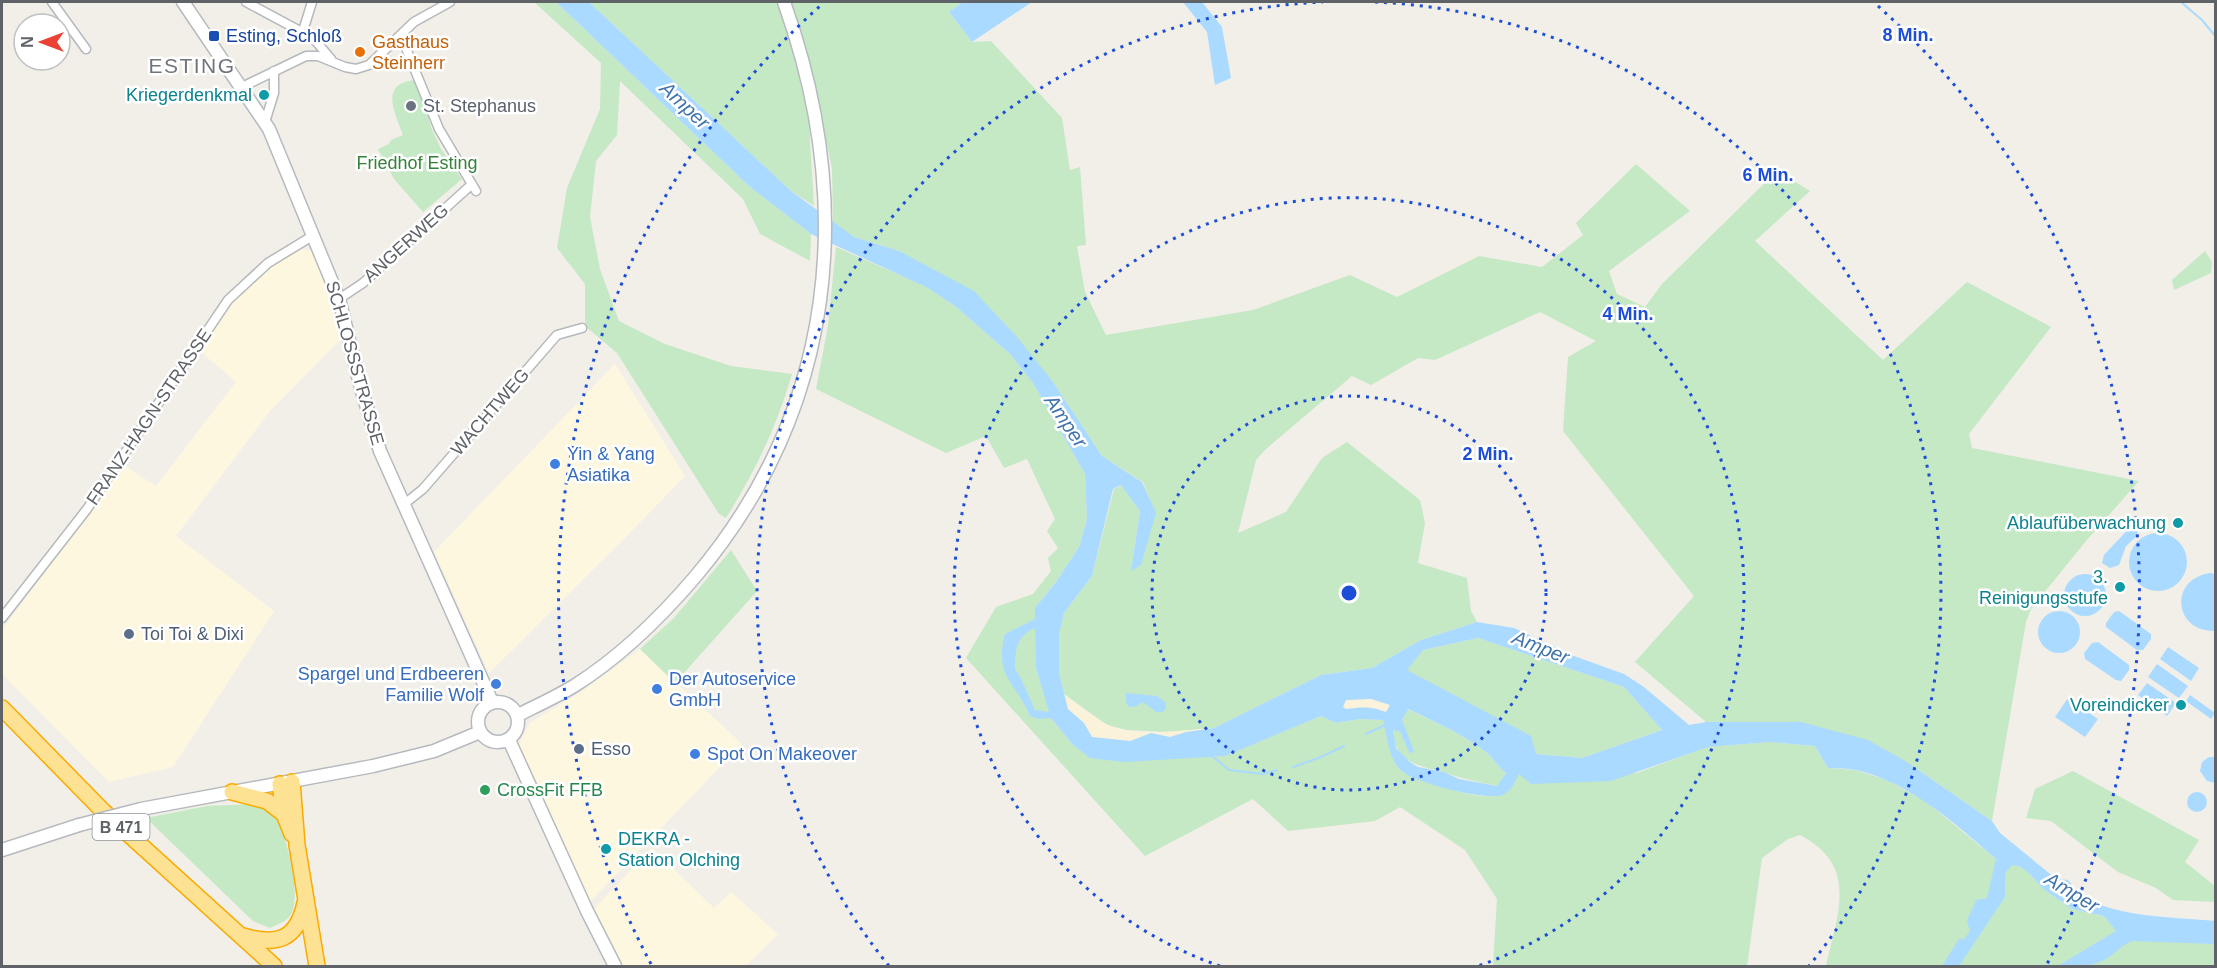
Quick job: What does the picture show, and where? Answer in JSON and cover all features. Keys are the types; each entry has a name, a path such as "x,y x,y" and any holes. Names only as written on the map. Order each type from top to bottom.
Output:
{"highway":[{"name":"B 471","path":"2,708 7,718 103,811 274,966"},
{"path":"286,783 284,814 297,845"},
{"path":"286,783 317,966"},
{"path":"232,792 267,801 284,814"},
{"path":"241,936 261,942 270,942 292,933 299,923 305,900"}],"main road":[{"name":"SCHLOSSSTRASSE","path":"183,2 265,122 339,299 380,451 492,702"},
{"path":"518,715 574,686 618,653 666,611 736,525 772,462 797,401 813,346 822,287 824,198 818,128 806,71 784,2"},
{"path":"492,702 505,702 518,715 518,729 509,740 496,743 484,737 480,732 479,714 492,702"},
{"path":"2,850 79,825 141,809 373,766 434,751 480,732"},
{"path":"509,740 587,911 615,966"}],"street":[{"path":"51,2 86,49"},
{"path":"246,2 303,31 313,38 332,60"},
{"path":"303,31 312,2"},
{"path":"242,87 306,56 318,56 345,67 357,69 369,65 414,22 443,3"},
{"name":"ANGERWEG","path":"339,299 364,281 473,188 439,129 401,36"},
{"path":"265,122 274,93 274,72"},
{"name":"FRANZ-HAGN-STRASSE","path":"2,618 87,509 228,300 268,263 314,235"},
{"name":"WACHTWEG","path":"403,505 423,489 557,335 582,328"}],"shaded area":[{"path":"300,248 313,252 334,299 342,338 270,411 176,536 274,611 173,767 109,782 2,674 2,630 124,465 156,486 236,382 200,351 233,302 264,270"},
{"path":"615,364 685,476 489,673 434,552"},
{"path":"640,649 742,744 588,904 519,744 530,723 584,690"},
{"path":"652,848 714,908 731,892 778,934 746,966 621,966 591,912"}],"green space":[{"path":"534,2 556,2 750,187 811,234 810,261 760,234 743,199 620,81 617,135 596,161 590,217 600,269 619,321 665,344 731,366 792,374 764,448 726,518 719,514 617,353 585,326 585,284 557,248 567,188 600,109 601,63"},
{"path":"589,2 778,2 795,56 809,123 814,206 791,191"},
{"path":"790,2 963,2 949,12 972,42 991,41 1062,118 1070,170 1080,167 1086,245 1077,246 1085,292 1106,335 1253,310 1350,275 1397,297 1479,256 1542,267 1583,235 1576,223 1636,164 1690,211 1609,271 1617,294 1645,307 1662,284 1777,171 1810,191 1755,241 1883,360 1967,282 2051,327 1969,434 1972,448 2139,481 2086,541 2031,609 2026,622 1992,821 1907,762 1801,722 1706,722 1635,662 1694,596 1563,431 1568,357 1596,341 1540,312 1435,360 1418,358 1371,385 1352,376 1256,460 1238,533 1286,512 1322,458 1347,442 1420,500 1425,523 1418,563 1467,578 1471,611 1477,622 1421,640 1372,668 1321,675 1214,728 1167,732 1127,730 1107,725 1064,694 1059,673 1059,635 1064,613 1092,576 1114,489 1122,485 1140,511 1131,571 1155,513 1143,482 1102,456 1053,382 899,251 854,237 833,223 832,168 807,53"},
{"name":"Friedhof Esting","path":"417,80 431,127 441,149 462,179 423,212 394,179 378,149 403,135 393,108 393,92 405,82"},
{"path":"836,247 929,288 955,306 1010,354 1033,383 1085,474 1087,519 1079,547 1056,582 1035,608 1036,668 1051,718 1072,744 1193,757 1224,756 1321,716 1336,723 1360,719 1384,720 1393,759 1445,786 1473,795 1487,796 1502,795 1519,774 1637,773 1707,747 1770,742 1815,746 1828,768 1855,770 1887,780 1925,801 1996,859 2021,866 2042,888 2072,909 2104,916 2116,931 2215,944 2215,966 1826,966 1838,910 1840,893 1837,877 1831,861 1819,847 1800,835 1788,839 1762,858 1747,966 1493,966 1497,899 1465,850 1400,807 1375,821 1288,831 1253,799 1145,856 966,658 996,607 1033,594 1051,571 1048,558 1058,548 1047,531 1055,519 1027,459 1004,468 986,436 946,453 816,389 828,326"},
{"path":"2205,251 2212,262 2211,273 2174,290 2172,280"},
{"path":"731,550 757,591 675,683 640,649 674,618"},
{"path":"1478,638 1624,687 1662,730 1582,758 1536,754 1406,670 1423,650"},
{"path":"1407,709 1459,734 1487,753 1506,773 1497,786 1425,767 1407,759 1396,746 1393,730 1400,732 1410,754 1402,720"},
{"path":"2073,771 2199,840 2185,862 2215,886 2215,902 2173,900 2156,888 2118,872 2051,821 2026,818 2035,789"},
{"path":"258,804 280,820 294,879 295,891 291,915 270,928 253,921 146,818 207,806"}],"sand":[{"path":"1064,694 1106,724 1130,731 1159,732 1214,728 1170,737 1151,733 1130,741 1092,737 1084,723 1068,709"},
{"path":"1371,699 1391,705 1386,712 1371,708 1346,709 1343,707 1346,700"}],"water":[{"name":"Amper","path":"556,2 589,2 791,191 854,237 899,251 974,291 1018,338 1053,382 1102,456 1142,482 1156,513 1141,565 1131,571 1140,511 1121,485 1113,489 1092,576 1064,613 1059,635 1059,673 1068,709 1084,723 1092,737 1130,741 1151,733 1170,737 1214,728 1321,675 1372,668 1421,640 1477,622 1514,628 1574,656 1624,674 1644,687 1689,725 1706,722 1801,722 1868,740 1907,762 1992,821 2000,833 2055,878 2068,880 2080,894 2093,902 2109,908 2145,915 2215,921 2215,944 2132,941 2103,961 2085,966 2058,966 2116,931 2104,916 2072,909 2042,888 2021,867 2012,865 2005,873 2005,897 1959,966 1942,966 1959,939 1964,939 1970,931 1967,921 1976,900 1987,898 1996,859 1931,806 1895,784 1856,770 1828,768 1815,746 1770,742 1708,747 1611,781 1531,784 1519,774 1508,792 1494,796 1451,790 1403,772 1398,768 1392,755 1383,720 1360,719 1336,723 1321,716 1225,756 1124,762 1090,758 1072,744 1051,718 1038,719 1030,716 1004,670 1002,660 1005,634 1035,619 1035,608 1056,582 1079,547 1087,519 1085,474 1033,383 1010,354 955,306 928,288 811,234 750,187","holes":["1035,628 1036,668 1049,712 1035,710 1015,669 1018,644 1029,631","1478,638 1624,687 1662,730 1582,758 1536,754 1531,736 1407,670 1423,650","1371,699 1390,705 1386,712 1366,708 1346,709 1343,707 1346,700","1408,709 1449,729 1487,753 1506,773 1497,786 1459,779 1444,772 1418,767 1396,748 1393,730 1400,732 1410,754 1414,751 1402,720"]},
{"path":"963,2 1032,2 972,42 949,12"},
{"path":"1183,2 1202,2 1222,27 1231,78 1215,85 1207,32"},
{"path":"2135,522 2140,523 2136,537 2126,546 2119,565 2110,568 2102,563 2104,555"},
{"path":"2158,533 2169,535 2182,546 2187,562 2185,573 2174,586 2158,591 2147,589 2134,578 2129,562 2131,551 2142,538"},
{"path":"2210,573 2215,574 2215,631 2201,629 2191,623 2184,615 2181,605 2182,594 2188,585 2197,577"},
{"path":"2085,574 2093,575 2100,580 2105,587 2105,603 2100,610 2093,615 2085,616 2077,615 2070,610 2065,603 2064,595 2065,587 2070,580 2077,575"},
{"path":"2059,611 2067,612 2074,617 2079,624 2079,640 2074,647 2067,652 2059,653 2051,652 2044,647 2039,640 2038,632 2039,624 2044,617 2051,612"},
{"path":"2119,611 2151,634 2151,639 2143,650 2137,650 2106,627 2106,623 2114,612"},
{"path":"2098,642 2129,665 2129,670 2121,681 2085,659 2084,653 2092,643"},
{"path":"2168,647 2199,668 2191,681 2160,659"},
{"path":"2157,664 2188,686 2179,698 2148,677"},
{"path":"2147,683 2176,703 2167,716 2138,695"},
{"path":"1126,693 1157,696 1165,702 1166,708 1163,712 1156,712 1143,702 1135,707 1129,707 1126,702"},
{"path":"2190,695 2215,713 2211,719 2186,701"},
{"path":"2068,698 2098,719 2085,737 2055,717"},
{"path":"2209,757 2215,757 2215,783 2207,781 2200,771 2202,762"},
{"path":"2193,792 2201,792 2207,798 2207,806 2201,812 2193,812 2187,806 2187,798"}],"waterway":[{"path":"2181,2 2202,20 2216,37"},
{"path":"1366,734 1385,725"},
{"path":"1293,767 1344,746"},
{"path":"1211,755 1229,770 1263,774 1277,770"}],"place":[{"name":"Esting, Schloß","path":"214,36"},
{"name":"Gasthaus Steinherr","path":"360,52"},
{"name":"Kriegerdenkmal","path":"264,95"},
{"name":"St. Stephanus","path":"411,106"},
{"name":"Yin & Yang Asiatika","path":"555,464"},
{"name":"Ablaufüberwachung","path":"2178,523"},
{"name":"3. Reinigungsstufe","path":"2120,587"},
{"name":"Toi Toi & Dixi","path":"129,634"},
{"name":"Spargel und Erdbeeren Familie Wolf","path":"496,684"},
{"name":"Der Autoservice GmbH","path":"657,689"},
{"name":"Voreindicker","path":"2181,705"},
{"name":"Esso","path":"579,749"},
{"name":"Spot On Makeover","path":"695,754"},
{"name":"CrossFit FFB","path":"485,790"},
{"name":"DEKRA - Station Olching","path":"606,849"}],"district":[{"name":"ESTING","path":"192,65"}]}
